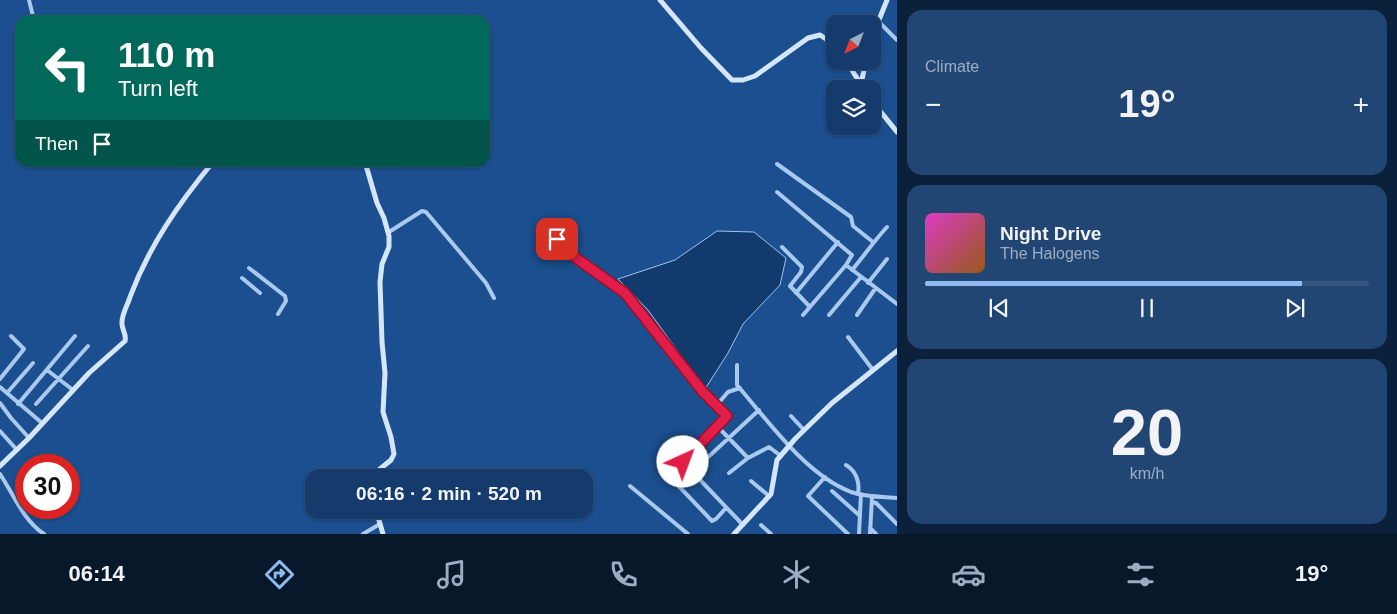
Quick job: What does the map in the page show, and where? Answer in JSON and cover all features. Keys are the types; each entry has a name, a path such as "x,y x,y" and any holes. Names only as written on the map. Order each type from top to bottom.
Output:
{"street":[{"path":"29,0 33,15"},
{"path":"660,0 701,48 732,80 743,80 755,76 808,38 820,35 826,39"},
{"path":"881,16 887,0"},
{"path":"881,24 897,40"},
{"path":"881,113 897,132"},
{"path":"777,164 851,217 853,226 873,242"},
{"path":"1,462 30,438 89,373 125,340 122,321 146,260 168,221 209,167"},
{"path":"366,167 377,203 389,232 389,244 382,264 380,282 385,373 384,412 394,457 380,469"},
{"path":"778,192 852,255 846,265 803,315"},
{"path":"389,232 422,211 426,212 486,283 494,298"},
{"path":"852,270 887,227"},
{"path":"557,239 576,258 625,293 703,392 727,416 683,463 742,525"},
{"path":"796,293 838,242"},
{"path":"782,247 802,267 801,272 790,286 810,307"},
{"path":"868,283 887,259"},
{"path":"846,265 897,304"},
{"path":"249,268 285,296 286,301 278,314"},
{"path":"829,315 861,277"},
{"path":"242,278 260,292"},
{"path":"856,314 875,289"},
{"path":"0,379 24,349 11,336"},
{"path":"18,404 75,336"},
{"path":"848,337 873,370"},
{"path":"36,404 88,346"},
{"path":"734,534 771,494 777,460 826,408 897,351"},
{"path":"7,393 33,363"},
{"path":"737,365 737,383 740,388 806,464 850,491 872,499 897,498"},
{"path":"47,370 73,390"},
{"path":"0,387 42,423"},
{"path":"716,406 728,392 740,388"},
{"path":"0,403 30,438"},
{"path":"692,472 759,410"},
{"path":"791,416 804,430"},
{"path":"718,427 748,458"},
{"path":"0,431 17,450"},
{"path":"728,473 748,458 770,447 781,456"},
{"path":"846,464 858,480 860,516 858,534"},
{"path":"0,474 24,515 44,534"},
{"path":"825,477 808,496 848,534"},
{"path":"670,478 712,521 726,508"},
{"path":"751,480 769,496"},
{"path":"630,486 685,533"},
{"path":"832,491 860,516"},
{"path":"872,499 897,524"},
{"path":"870,534 872,499"},
{"path":"379,519 383,534"},
{"path":"363,534 380,524"},
{"path":"761,525 772,534"},
{"path":"870,528 876,534"}],"water":[{"path":"717,231 754,232 786,258 780,285 743,324 728,353 705,389 648,310 618,279 675,260"}],"route":[{"path":"557,239 576,258 625,293 703,392 727,416 683,462"}]}
